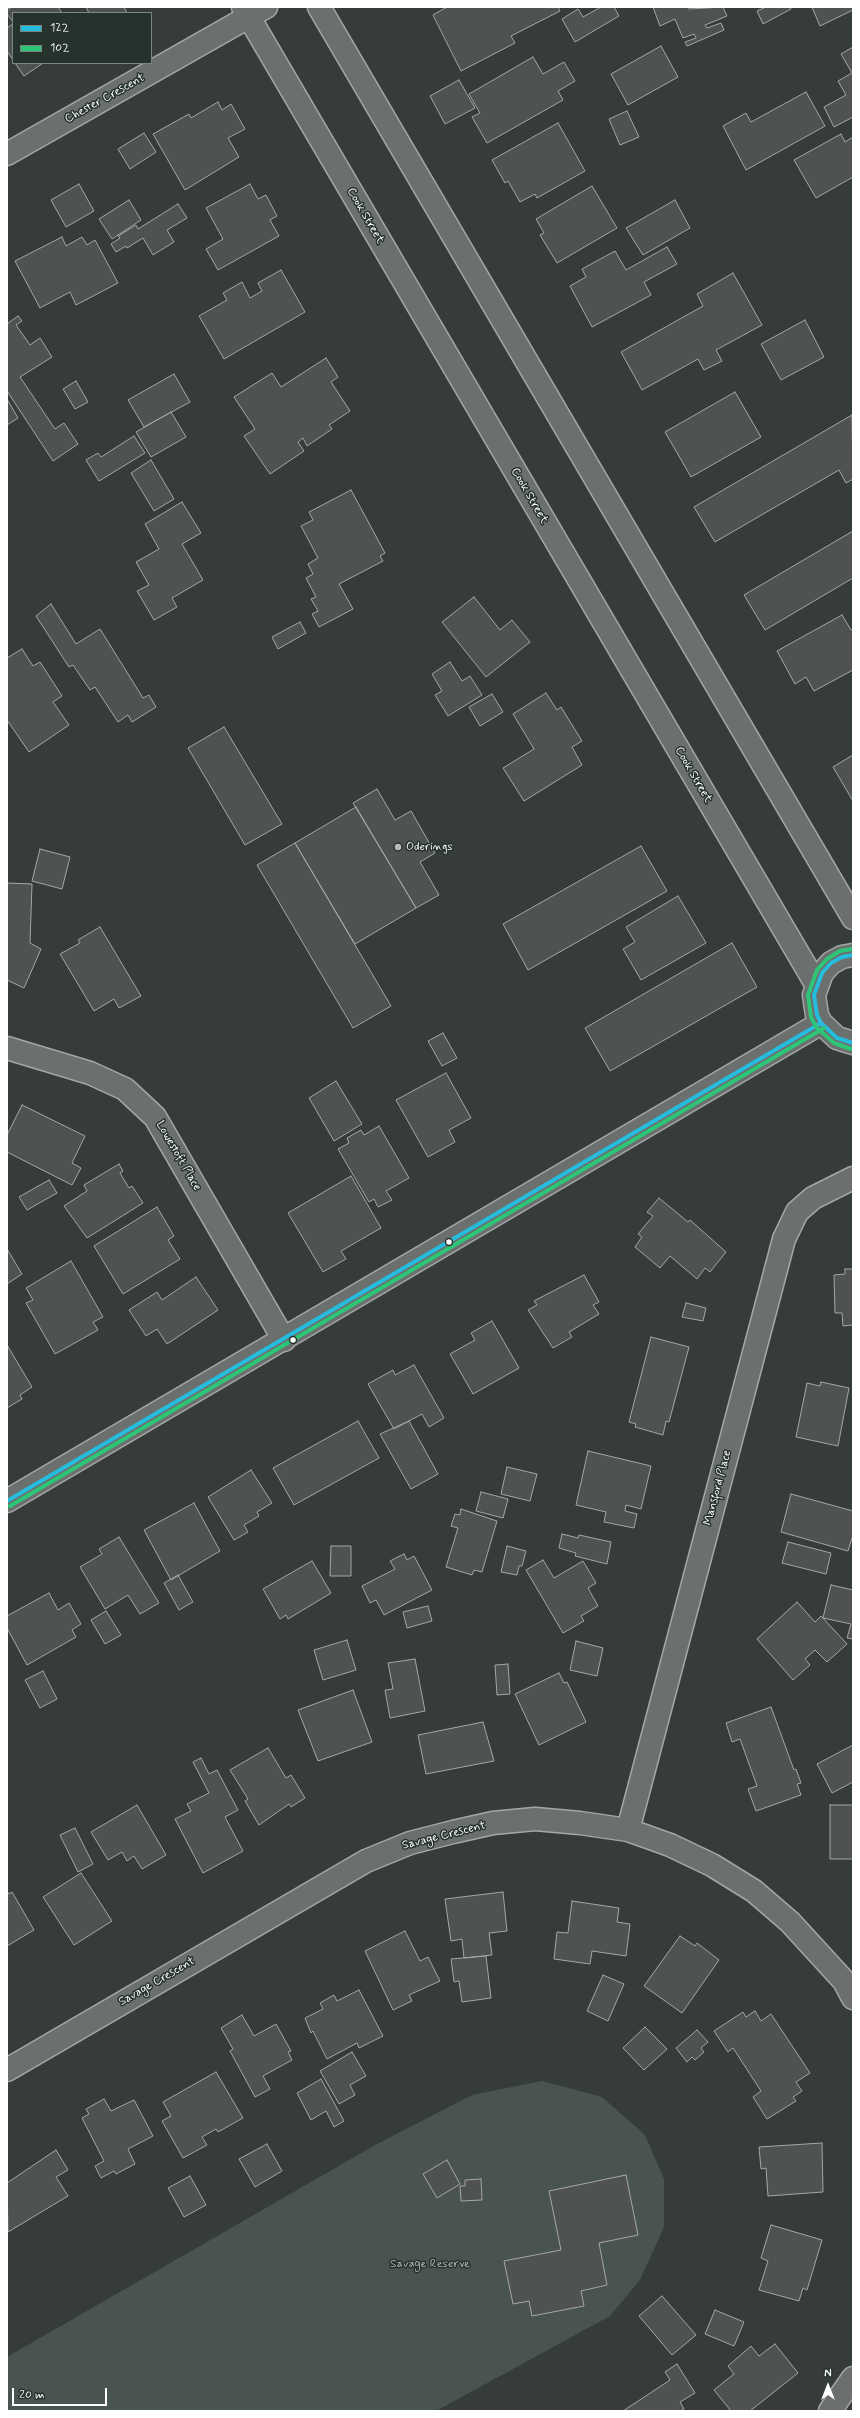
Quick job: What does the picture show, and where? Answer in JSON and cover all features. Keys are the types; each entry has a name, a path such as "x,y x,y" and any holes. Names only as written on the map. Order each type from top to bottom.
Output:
{"street":[{"path":"319,7 853,918"},
{"name":"Chester Crescent","path":"7,154 252,11"},
{"name":"Cook Street","path":"252,11 816,984"},
{"path":"851,1045 828,1032 822,1024 814,1004 816,984 822,973 831,963 842,957 853,955"},
{"path":"7,1502 822,1024"},
{"name":"Lowestoft Place","path":"7,1048 90,1072 125,1089 155,1117 284,1340"},
{"name":"Mansford Place","path":"628,1830 784,1239 797,1212 802,1207 813,1198 853,1178"},
{"name":"Savage Crescent","path":"7,2070 366,1860 410,1843 493,1823 535,1819 580,1823 628,1830 670,1845 705,1862 754,1891 790,1922 844,1981 853,1998"},
{"path":"830,2411 853,2378"}],"green space":[{"name":"Savage Reserve","path":"542,2081 602,2097 645,2135 664,2179 664,2227 640,2280 610,2316 436,2411 7,2411 7,2357 377,2144 472,2095"}],"building":[{"path":"12,7 58,7 61,12 12,12 12,21 7,14 7,10"},
{"path":"86,7 124,7 126,12 88,12"},
{"path":"447,7 558,7 560,11 511,36 515,43 461,71 433,15"},
{"path":"601,7 614,7 619,16 575,42 562,19 578,9 583,17"},
{"path":"653,7 688,7 689,9 723,7 727,16 705,25 707,28 721,23 724,30 687,46 685,42 696,38 694,34 683,38 675,19 660,26"},
{"path":"766,7 790,7 791,9 763,24 757,11"},
{"path":"812,7 853,7 853,10 820,26"},
{"path":"12,25 12,58 7,51 7,28"},
{"path":"661,46 678,77 628,105 611,74"},
{"path":"853,47 853,117 834,127 824,107 846,95 838,81 852,73 841,54"},
{"path":"533,57 543,74 564,62 575,81 558,91 563,100 487,143 472,117 480,113 469,94"},
{"path":"16,64 42,64 24,76"},
{"path":"459,80 475,108 445,124 430,96"},
{"path":"806,92 825,126 746,170 723,126 746,113 751,122"},
{"path":"218,102 222,110 231,104 245,129 228,138 239,157 185,190 153,134 189,114 191,118"},
{"path":"627,111 639,137 620,145 609,119"},
{"path":"558,123 585,171 537,198 535,194 520,202 508,181 505,183 492,160"},
{"path":"144,133 156,152 130,169 118,149"},
{"path":"841,134 845,142 853,137 853,177 816,198 794,160"},
{"path":"79,184 94,211 66,227 51,200"},
{"path":"250,184 258,199 266,195 277,216 270,220 279,236 218,270 206,249 223,239 206,208"},
{"path":"592,186 617,228 557,263 540,235 544,233 536,219"},
{"path":"129,200 141,220 112,239 99,219"},
{"path":"675,200 690,228 643,255 626,228"},
{"path":"178,204 187,218 167,230 174,242 153,255 143,238 127,248 126,246 116,252 111,244 120,238 118,236 136,225 138,229"},
{"path":"62,237 66,246 82,237 87,245 95,240 118,283 76,305 70,292 40,308 15,261"},
{"path":"667,247 677,264 644,282 651,295 592,327 570,286 586,277 582,269 615,251 626,270"},
{"path":"281,270 305,312 224,359 199,316 227,300 223,293 242,282 250,298 262,291 258,283"},
{"path":"733,273 762,325 716,350 722,361 704,370 698,359 642,390 621,352 703,306 697,294"},
{"path":"18,316 22,321 16,325 30,345 40,338 52,357 20,377 55,429 64,423 78,444 53,461 7,391 7,324"},
{"path":"805,320 824,357 781,380 761,344"},
{"path":"326,358 338,377 331,382 350,411 329,425 332,429 307,446 303,438 298,442 304,451 270,474 244,436 255,429 234,397 272,373 281,387"},
{"path":"174,374 190,402 144,427 128,400"},
{"path":"76,381 88,402 75,409 63,389"},
{"path":"735,392 761,437 691,477 665,432"},
{"path":"7,399 18,418 7,425"},
{"path":"171,412 186,437 151,457 136,432"},
{"path":"852,415 853,479 846,483 839,470 715,542 694,507"},
{"path":"134,436 145,453 99,481 86,460 98,453 101,457"},
{"path":"151,460 174,499 154,511 131,473"},
{"path":"351,490 385,553 380,556 383,561 339,584 353,609 319,627 312,614 318,611 311,599 316,597 306,578 313,574 308,564 318,558 301,526 313,520 309,512"},
{"path":"182,502 201,533 182,544 203,580 172,598 177,607 154,620 137,591 149,585 136,562 159,549 145,524"},
{"path":"853,531 853,578 765,630 744,595"},
{"path":"474,597 500,630 512,620 530,642 486,677 442,622"},
{"path":"51,604 76,644 100,629 143,698 149,695 156,707 132,722 128,715 118,722 95,687 90,690 73,665 69,667 36,616"},
{"path":"842,615 851,630 853,629 853,670 814,691 806,677 795,684 777,651"},
{"path":"300,622 306,633 278,649 272,637"},
{"path":"22,649 33,666 40,662 62,696 53,702 69,725 29,752 7,720 7,658"},
{"path":"450,662 462,681 470,676 482,695 448,716 435,695 442,691 432,674"},
{"path":"546,693 557,710 561,707 582,741 572,747 582,765 524,801 503,768 534,749 513,714"},
{"path":"492,694 503,712 480,726 469,707"},
{"path":"224,727 282,824 245,845 188,748"},
{"path":"853,755 853,801 833,767"},
{"path":"377,789 395,820 411,811 435,853 420,862 439,895 416,908 353,803"},
{"path":"356,807 416,908 355,944 295,843"},
{"path":"295,843 391,1006 353,1028 257,865"},
{"path":"641,846 667,891 528,970 503,924"},
{"path":"40,849 70,857 62,889 32,881"},
{"path":"7,883 32,884 30,943 41,949 24,988 7,980"},
{"path":"678,896 706,943 641,980 623,949 635,942 626,927"},
{"path":"100,927 141,996 119,1008 114,999 94,1011 60,954 80,943 78,940"},
{"path":"732,943 757,987 610,1071 585,1028"},
{"path":"443,1033 457,1058 442,1066 428,1041"},
{"path":"446,1073 471,1118 449,1130 455,1142 428,1157 396,1100"},
{"path":"336,1081 362,1124 334,1141 309,1098"},
{"path":"22,1105 85,1136 72,1163 81,1168 72,1185 7,1152 7,1135"},
{"path":"379,1126 409,1178 386,1191 392,1200 378,1207 374,1199 369,1202 338,1149 349,1143 347,1138 361,1130 364,1135"},
{"path":"119,1164 123,1171 120,1173 129,1188 132,1186 143,1203 87,1238 64,1206 87,1191 84,1185"},
{"path":"351,1176 381,1228 341,1251 346,1259 323,1272 288,1213"},
{"path":"49,1180 57,1193 27,1210 19,1197"},
{"path":"659,1198 688,1222 690,1220 726,1252 710,1272 705,1268 697,1279 670,1256 660,1268 635,1247 642,1237 638,1234 653,1216 647,1212"},
{"path":"157,1207 174,1236 168,1240 180,1259 123,1294 94,1246"},
{"path":"7,1249 22,1274 7,1284"},
{"path":"71,1261 103,1317 93,1322 98,1330 55,1354 26,1303 33,1300 26,1288"},
{"path":"845,1269 853,1269 853,1325 843,1326 842,1313 835,1313 834,1275 845,1274"},
{"path":"584,1275 599,1302 593,1305 599,1314 569,1332 572,1337 553,1348 528,1310 537,1305 534,1301"},
{"path":"196,1277 218,1310 167,1344 157,1329 146,1336 129,1310 157,1292 162,1300"},
{"path":"686,1303 706,1308 703,1321 682,1317"},
{"path":"492,1321 519,1368 473,1394 450,1354 475,1340 471,1333"},
{"path":"651,1337 689,1347 669,1422 666,1421 663,1435 635,1427 636,1424 629,1422"},
{"path":"7,1345 32,1387 20,1395 22,1399 7,1408"},
{"path":"414,1365 444,1418 429,1427 422,1414 394,1429 368,1384 393,1370 395,1375"},
{"path":"821,1382 849,1388 838,1446 796,1437 807,1383 820,1386"},
{"path":"358,1421 379,1458 294,1505 273,1468"},
{"path":"409,1421 438,1474 411,1489 380,1434"},
{"path":"588,1451 651,1466 641,1509 626,1505 625,1511 637,1514 634,1528 604,1522 606,1512 576,1505"},
{"path":"507,1467 537,1474 530,1501 501,1494"},
{"path":"251,1470 272,1503 257,1512 259,1516 244,1525 248,1532 234,1540 208,1497"},
{"path":"481,1492 508,1499 503,1518 476,1511"},
{"path":"791,1494 853,1511 853,1535 848,1551 781,1532"},
{"path":"194,1503 220,1551 171,1580 144,1530"},
{"path":"461,1509 497,1521 482,1572 474,1570 472,1575 446,1567 458,1528 451,1526 455,1514 460,1515"},
{"path":"562,1534 578,1538 579,1535 611,1542 607,1564 575,1556 576,1553 559,1548"},
{"path":"119,1537 159,1603 140,1614 128,1595 105,1609 80,1567 102,1554 99,1549"},
{"path":"788,1542 831,1553 826,1574 782,1563"},
{"path":"331,1546 351,1546 351,1576 330,1576"},
{"path":"507,1546 526,1551 522,1566 519,1566 517,1575 501,1572"},
{"path":"404,1554 407,1560 414,1556 432,1590 384,1615 376,1600 370,1603 362,1586 395,1569 390,1561"},
{"path":"543,1560 554,1578 583,1561 596,1583 588,1588 598,1606 581,1616 584,1621 563,1633 526,1570"},
{"path":"312,1561 331,1593 288,1619 286,1615 280,1619 263,1589"},
{"path":"178,1575 193,1602 179,1610 164,1583"},
{"path":"831,1585 853,1590 853,1639 847,1638 851,1624 823,1618"},
{"path":"49,1593 58,1610 69,1603 81,1624 72,1630 76,1637 27,1665 7,1628 7,1616"},
{"path":"797,1602 815,1622 821,1616 847,1644 827,1662 815,1650 805,1659 810,1665 793,1680 757,1639"},
{"path":"428,1606 432,1621 407,1628 403,1612"},
{"path":"106,1611 121,1635 105,1644 91,1620"},
{"path":"347,1640 356,1670 323,1680 314,1650"},
{"path":"576,1641 603,1648 597,1676 570,1670"},
{"path":"415,1659 425,1711 390,1718 385,1690 393,1689 388,1663"},
{"path":"508,1664 510,1694 497,1695 495,1665"},
{"path":"43,1671 57,1699 40,1708 25,1680"},
{"path":"559,1673 564,1683 567,1682 586,1722 539,1745 515,1694"},
{"path":"353,1690 372,1742 318,1761 298,1710"},
{"path":"771,1707 794,1770 796,1769 801,1783 797,1784 801,1795 756,1811 748,1789 757,1786 740,1739 732,1742 726,1723"},
{"path":"483,1722 494,1761 426,1774 418,1735"},
{"path":"853,1745 853,1782 832,1793 817,1764"},
{"path":"268,1748 286,1778 291,1775 305,1798 291,1807 289,1804 259,1825 245,1801 248,1799 230,1770"},
{"path":"201,1758 209,1774 217,1770 238,1810 225,1817 243,1851 203,1873 175,1819 191,1811 187,1804 209,1793 193,1762"},
{"path":"137,1805 166,1855 142,1869 134,1856 127,1861 122,1852 108,1860 91,1832"},
{"path":"830,1805 853,1805 853,1859 830,1859"},
{"path":"75,1828 93,1864 78,1872 60,1835"},
{"path":"81,1873 112,1921 74,1945 43,1897"},
{"path":"7,1891 9,1894 12,1892 34,1930 7,1946"},
{"path":"503,1892 507,1931 489,1933 492,1955 464,1958 462,1939 451,1941 445,1899"},
{"path":"572,1901 619,1908 617,1922 630,1924 626,1956 592,1951 590,1964 554,1959 557,1932 568,1933"},
{"path":"405,1931 420,1961 428,1957 440,1981 409,1995 412,2001 393,2010 365,1951"},
{"path":"680,1936 695,1946 697,1943 719,1960 682,2013 644,1986"},
{"path":"486,1956 491,1998 462,2002 459,1981 454,1982 451,1959"},
{"path":"603,1975 624,1984 608,2021 587,2011"},
{"path":"359,1990 383,2036 359,2048 357,2043 327,2059 313,2031 311,2033 305,2018 323,2009 320,2003 334,1995 337,2001"},
{"path":"755,2011 761,2021 771,2014 810,2073 796,2082 802,2091 793,2097 796,2101 767,2119 753,2097 761,2091 733,2048 728,2052 714,2031 743,2012 746,2017"},
{"path":"242,2015 254,2036 276,2024 291,2051 288,2052 292,2060 263,2076 270,2089 255,2097 230,2051 233,2049 221,2028"},
{"path":"645,2027 667,2049 644,2070 623,2048"},
{"path":"697,2030 708,2042 701,2048 704,2052 695,2060 692,2057 687,2062 676,2048"},
{"path":"352,2052 366,2076 350,2085 355,2095 339,2104 320,2071"},
{"path":"216,2072 243,2118 218,2132 216,2129 202,2137 207,2145 183,2158 162,2121 171,2116 163,2102"},
{"path":"321,2079 344,2121 334,2127 326,2111 311,2120 297,2093"},
{"path":"104,2099 111,2111 134,2100 153,2136 128,2149 135,2164 116,2174 114,2171 101,2178 95,2166 104,2161 82,2118 89,2114 86,2109"},
{"path":"822,2143 823,2192 768,2196 766,2168 761,2169 759,2147"},
{"path":"267,2144 282,2171 255,2187 239,2159"},
{"path":"56,2150 68,2170 56,2177 68,2196 8,2232 7,2183"},
{"path":"447,2160 460,2184 437,2198 423,2174"},
{"path":"626,2175 638,2235 599,2243 607,2285 581,2291 584,2306 532,2316 529,2301 513,2304 504,2261 561,2250 549,2191"},
{"path":"190,2176 206,2205 184,2217 168,2188"},
{"path":"481,2179 482,2200 461,2201 460,2186 465,2186 465,2180"},
{"path":"771,2225 822,2240 807,2290 803,2288 799,2301 759,2290 768,2261 761,2258"},
{"path":"662,2296 696,2335 672,2355 639,2316"},
{"path":"715,2310 744,2322 734,2346 705,2334"},
{"path":"775,2344 798,2373 750,2411 731,2411 714,2390 734,2374 728,2366 751,2346 759,2356"},
{"path":"677,2364 695,2393 680,2402 684,2409 680,2411 623,2411 670,2380 665,2372"}],"transit line":[{"name":"102","path":"851,1049 834,1043 816,1027 811,1017 808,995 817,970 827,959 840,951 852,949"},
{"name":"122","path":"853,955 842,957 831,963 822,973 814,995 817,1015 821,1023 837,1038 853,1043"},
{"name":"122","path":"7,1501 821,1023"},
{"name":"102","path":"10,1506 824,1028"}],"place":[{"name":"Oderings","path":"398,847"}]}
